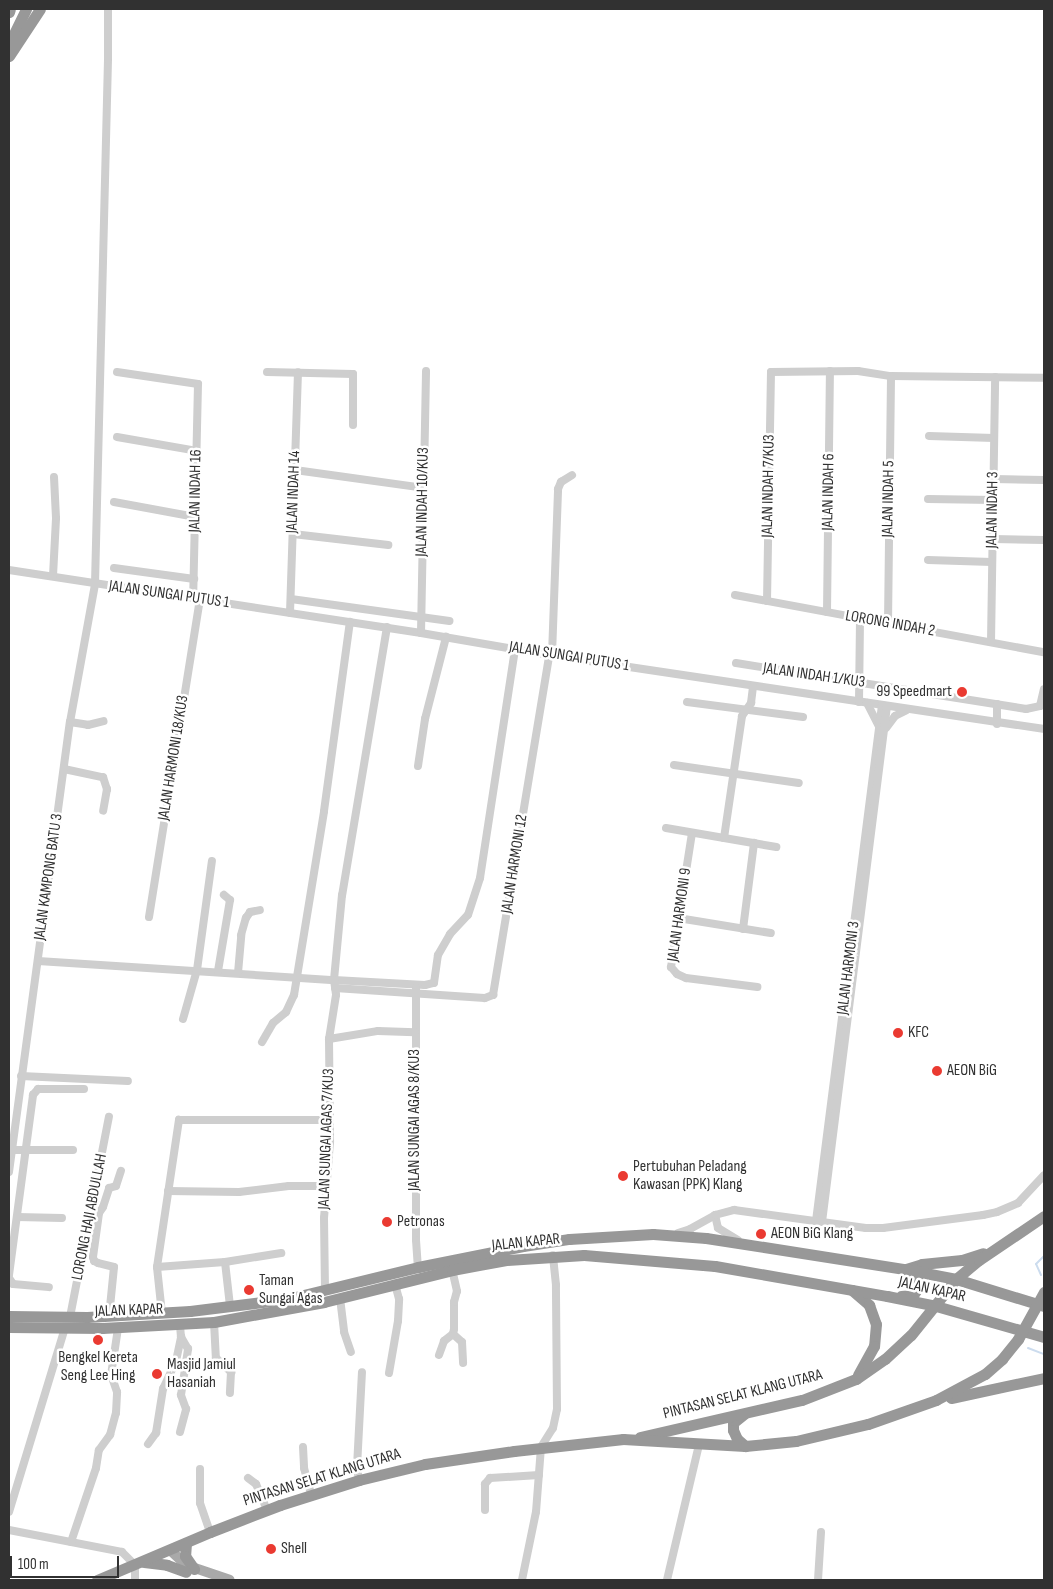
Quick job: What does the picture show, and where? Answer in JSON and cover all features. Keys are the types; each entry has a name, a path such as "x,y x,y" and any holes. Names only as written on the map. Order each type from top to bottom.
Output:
{"highway":[{"path":"9,44 26,9"},
{"path":"9,56 40,9"},
{"name":"PINTASAN SELAT KLANG UTARA","path":"97,1580 266,1510 359,1480 425,1464 541,1447 626,1439 802,1400 856,1379 885,1359 911,1335 956,1279 992,1250 1044,1216"},
{"name":"JALAN KAPAR","path":"9,1318 162,1314 287,1299 418,1267 570,1239 673,1235 752,1245 956,1279 1041,1304"},
{"path":"905,1270 922,1264 962,1260 992,1250"},
{"name":"JALAN KAPAR","path":"9,1318 65,1328 118,1328 214,1322 340,1298 452,1270 506,1260 553,1255 613,1256 715,1266 887,1296 936,1306 1044,1337"},
{"path":"887,1296 913,1295 918,1290 920,1286 917,1278 905,1270"},
{"path":"852,1290 869,1305 876,1324 874,1346 856,1379"},
{"name":"PINTASAN SELAT KLANG UTARA","path":"626,1439 699,1445 745,1446 796,1441 868,1424 936,1400 985,1374 1002,1359 1023,1330 1041,1304 1044,1292"},
{"path":"936,1400 1044,1378"},
{"path":"744,1414 734,1423 733,1430 737,1439 745,1446"},
{"path":"186,1543 185,1556 190,1571"},
{"path":"138,1564 162,1564 190,1571"}],"main road":[{"path":"168,1551 190,1571 230,1580"}],"street":[{"name":"JALAN KAMPONG BATU 3","path":"9,1172 70,722 94,584 108,9"},
{"name":"JALAN INDAH 10/KU3","path":"421,632 426,371"},
{"path":"830,371 858,371 891,376 1044,378"},
{"name":"JALAN INDAH 7/KU3","path":"766,601 771,372 830,371"},
{"name":"JALAN INDAH 6","path":"828,612 830,371"},
{"name":"JALAN INDAH 16","path":"117,372 198,384 194,579 196,598"},
{"path":"267,372 353,374 353,425"},
{"name":"JALAN INDAH 14","path":"290,612 298,372"},
{"name":"JALAN INDAH 5","path":"888,623 891,376"},
{"name":"JALAN INDAH 3","path":"991,642 995,378"},
{"path":"929,436 994,438"},
{"path":"117,437 197,451"},
{"path":"294,470 424,488"},
{"path":"550,655 558,489 562,482 572,475"},
{"path":"53,576 56,518 54,477"},
{"path":"994,479 1044,480"},
{"path":"928,499 993,500"},
{"path":"114,502 196,517"},
{"path":"293,534 388,545"},
{"path":"993,539 1044,540"},
{"path":"928,560 992,562"},
{"path":"114,568 194,579"},
{"name":"JALAN SUNGAI PUTUS 1","path":"9,570 421,632 550,655 997,724 1044,729"},
{"name":"LORONG INDAH 2","path":"735,595 1044,652"},
{"name":"JALAN HARMONI 18/KU3","path":"149,917 196,598"},
{"path":"291,599 449,622"},
{"path":"860,618 859,683 863,702 882,730 895,716 909,709"},
{"path":"262,1042 273,1023 290,1006 297,977 324,811 350,622"},
{"name":"JALAN SUNGAI AGAS 7/KU3","path":"325,1291 327,1186 330,1148 329,1039 342,896 387,627"},
{"path":"418,766 425,719 446,637"},
{"path":"335,984 434,983 438,955 450,934 468,916 480,878 515,649"},
{"name":"JALAN HARMONI 12","path":"416,993 485,998 493,995 550,655"},
{"name":"JALAN INDAH 1/KU3","path":"736,663 1026,709 1040,706 1044,689"},
{"path":"724,838 742,716 751,703 754,686"},
{"path":"687,702 803,718"},
{"path":"997,704 997,724"},
{"name":"JALAN HARMONI 3","path":"819,1222 884,706"},
{"path":"70,722 88,725 104,722"},
{"path":"674,765 799,783"},
{"path":"64,769 103,777 107,789 103,811"},
{"path":"666,828 776,846"},
{"name":"JALAN HARMONI 9","path":"692,833 671,967 677,974 686,978 757,987"},
{"path":"743,929 754,843"},
{"path":"183,1019 197,970 212,861"},
{"path":"218,971 230,900 224,895"},
{"path":"238,973 241,935 246,918 250,912 260,910"},
{"path":"678,918 771,933"},
{"path":"38,961 297,977 335,984 416,993"},
{"name":"JALAN SUNGAI AGAS 8/KU3","path":"416,984 414,1032 418,1267"},
{"path":"329,1039 378,1031 414,1032"},
{"path":"22,1076 128,1081"},
{"path":"49,1287 10,1279 35,1092 38,1089 84,1089"},
{"name":"LORONG HAJI ABDULLAH","path":"70,1317 109,1117"},
{"path":"162,1314 156,1267 179,1120 329,1120"},
{"path":"12,1150 73,1150"},
{"path":"109,1316 114,1267 98,1263 94,1261 93,1257 99,1213 109,1188 116,1186 121,1171"},
{"path":"673,1235 690,1229 715,1214 734,1210 819,1222 883,1228 997,1212 1018,1203 1044,1174"},
{"path":"168,1192 239,1192 289,1186 327,1186"},
{"path":"800,1219 811,1215 821,1206 836,1224"},
{"path":"715,1214 715,1222 722,1232 752,1245"},
{"path":"17,1217 62,1218"},
{"path":"156,1267 226,1262 281,1253"},
{"path":"522,1580 533,1528 541,1447 553,1428 558,1400 556,1285 553,1255"},
{"path":"226,1262 230,1306"},
{"path":"452,1270 457,1291 454,1302 453,1334"},
{"path":"390,1373 398,1321 399,1299 395,1284"},
{"path":"340,1298 344,1332 351,1352"},
{"path":"214,1322 216,1358 230,1372 230,1393"},
{"path":"148,1444 156,1433 163,1389 176,1361 181,1337 180,1325"},
{"path":"9,1512 65,1328"},
{"path":"71,1542 93,1476 99,1450 110,1435 116,1413 117,1392 111,1375 118,1328"},
{"path":"438,1355 444,1341 453,1334"},
{"path":"453,1334 462,1342 463,1363"},
{"path":"180,1432 186,1409 180,1396 188,1349 181,1337"},
{"path":"359,1480 357,1467 362,1372"},
{"path":"667,1580 699,1445"},
{"path":"303,1447 304,1468 311,1495"},
{"path":"200,1469 200,1503 210,1532"},
{"path":"485,1510 485,1484 490,1478 539,1475"},
{"path":"248,1478 256,1484 266,1510"},
{"path":"9,1530 122,1552 138,1564 135,1580"},
{"path":"818,1580 821,1532"}],"waterway":[{"path":"1041,1275 1036,1264 1044,1256"},
{"path":"1028,1348 1044,1354"}],"place":[{"name":"99 Speedmart","path":"962,692"},
{"name":"KFC","path":"898,1033"},
{"name":"AEON BiG","path":"937,1071"},
{"name":"Pertubuhan Peladang Kawasan (PPK) Klang","path":"623,1176"},
{"name":"Petronas","path":"387,1222"},
{"name":"AEON BiG Klang","path":"761,1234"},
{"name":"Taman Sungai Agas","path":"249,1290"},
{"name":"Bengkel Kereta Seng Lee Hing","path":"98,1340"},
{"name":"Masjid Jamiul Hasaniah","path":"157,1374"},
{"name":"Shell","path":"271,1549"}]}
